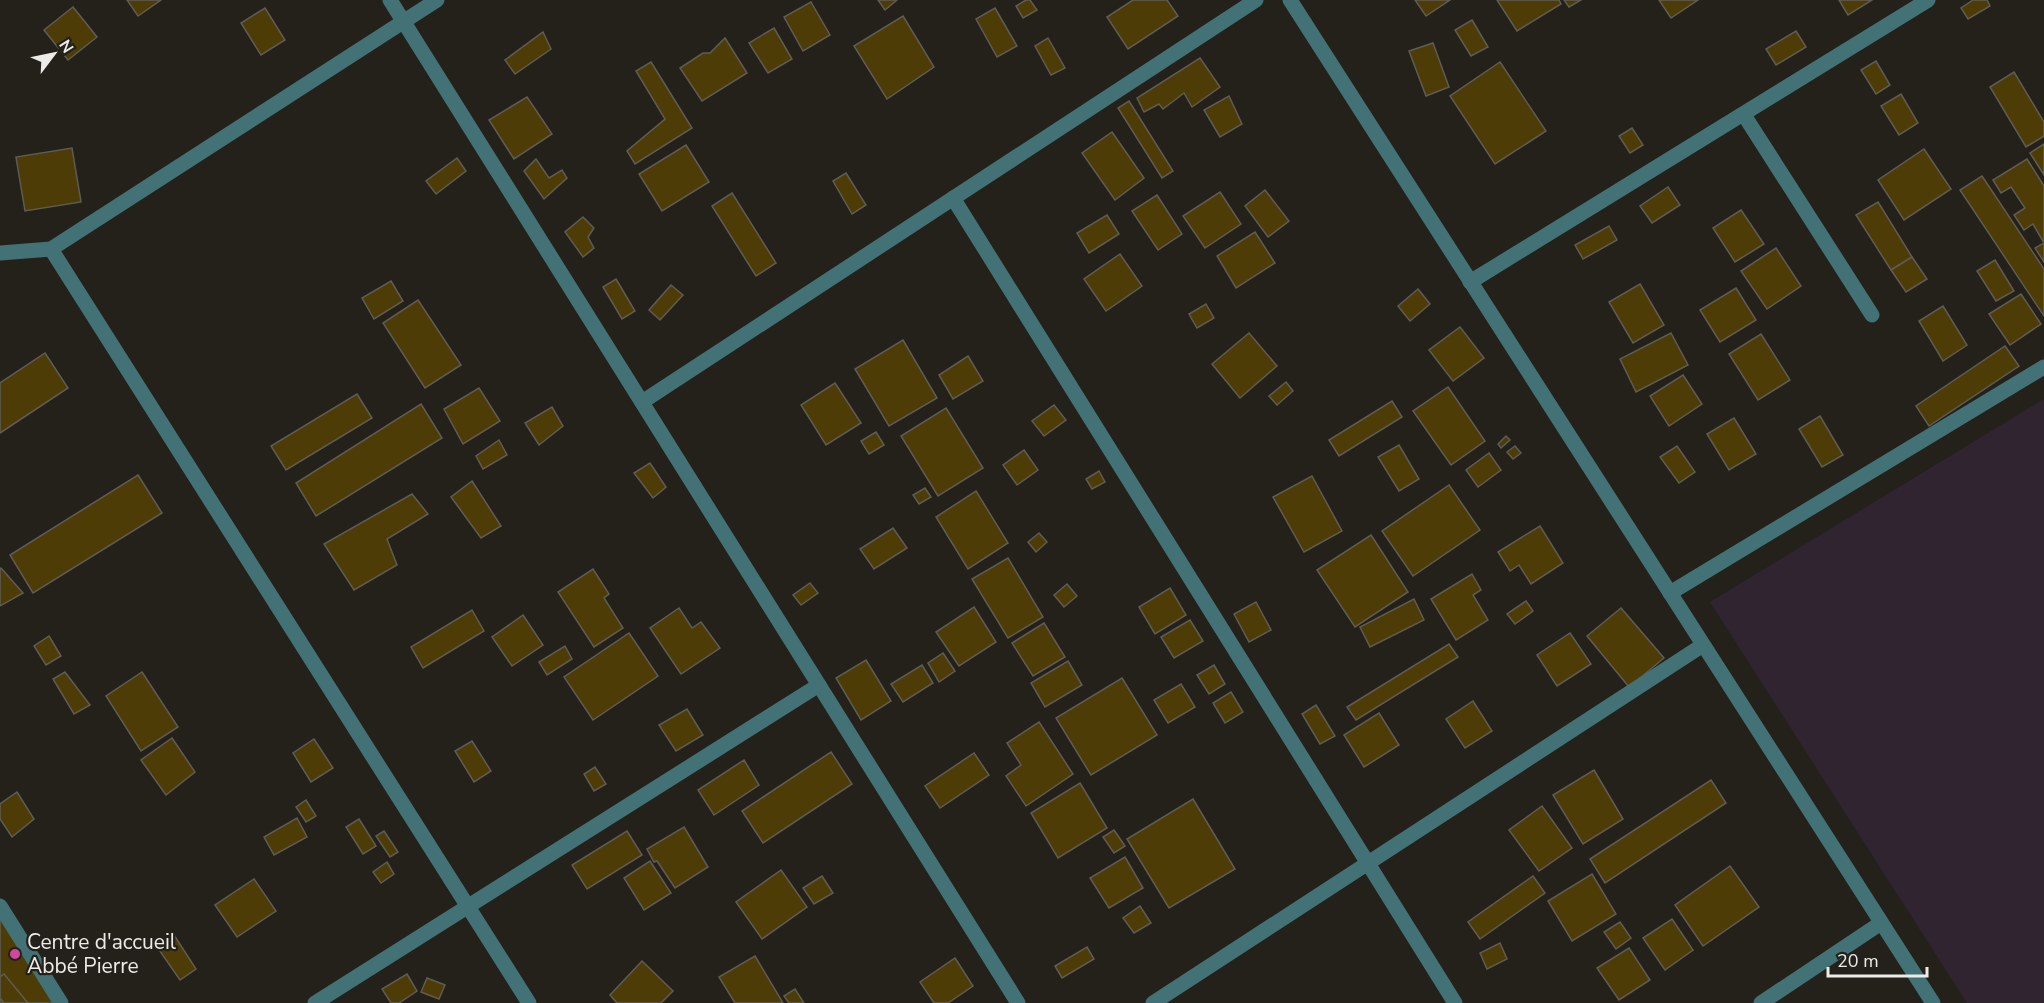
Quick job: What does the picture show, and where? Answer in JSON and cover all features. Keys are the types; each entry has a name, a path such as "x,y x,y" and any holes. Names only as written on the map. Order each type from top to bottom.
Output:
{"street":[{"path":"390,0 1018,1003"},
{"path":"0,253 51,249 437,0"},
{"path":"642,402 1256,0"},
{"path":"1290,0 1933,1003"},
{"path":"1470,282 1928,0"},
{"path":"1744,115 1872,315"},
{"path":"953,198 1455,1003"},
{"path":"51,249 529,1003"},
{"path":"1670,593 2044,367"},
{"path":"1153,1003 1703,645"},
{"path":"315,1003 819,685"},
{"path":"0,906 61,1003"},
{"path":"1761,1003 1881,923"}],"shaded area":[{"path":"2044,399 2044,1003 1967,1003 1710,602"}],"building":[{"path":"127,0 161,0 138,16"},
{"path":"878,0 897,0 885,10"},
{"path":"1030,0 1037,10 1023,18 1016,6"},
{"path":"1133,0 1167,0 1178,16 1128,49 1107,17"},
{"path":"1415,0 1450,0 1426,16"},
{"path":"1497,0 1559,0 1561,4 1517,31"},
{"path":"1564,0 1581,0 1569,7"},
{"path":"1659,0 1698,0 1671,18"},
{"path":"1839,0 1872,0 1848,15"},
{"path":"1973,0 1987,0 1990,6 1968,19 1961,8"},
{"path":"811,2 830,35 803,51 784,17"},
{"path":"73,7 97,37 68,60 44,30"},
{"path":"265,8 285,40 261,55 241,23"},
{"path":"995,8 1017,46 997,57 976,19"},
{"path":"903,16 934,67 887,99 854,46"},
{"path":"1472,20 1488,47 1471,56 1455,30"},
{"path":"774,28 792,59 768,73 749,43"},
{"path":"1796,31 1806,47 1776,65 1766,49"},
{"path":"543,32 551,49 515,74 505,60"},
{"path":"725,38 747,73 702,101 680,68 703,53 710,53"},
{"path":"1048,38 1065,68 1051,75 1035,46"},
{"path":"1433,43 1449,87 1426,96 1409,51"},
{"path":"1200,58 1220,87 1192,107 1184,93 1163,109 1159,104 1144,112 1137,98"},
{"path":"1876,61 1890,85 1876,94 1861,70"},
{"path":"651,62 692,128 635,164 627,151 665,119 636,71"},
{"path":"1500,62 1546,131 1495,164 1450,96"},
{"path":"2014,72 2044,122 2044,136 2026,147 1990,87"},
{"path":"1901,94 1918,123 1899,135 1881,106"},
{"path":"1229,96 1242,124 1220,137 1204,110"},
{"path":"527,97 552,134 514,159 489,120"},
{"path":"1129,101 1173,171 1162,178 1118,108"},
{"path":"1632,128 1643,145 1630,153 1619,136"},
{"path":"1112,132 1144,178 1115,200 1082,153"},
{"path":"2044,144 2044,175 2030,153"},
{"path":"686,145 709,182 662,211 639,174"},
{"path":"72,148 81,202 25,211 16,157"},
{"path":"1924,149 1951,189 1904,220 1878,180"},
{"path":"457,158 466,171 436,194 426,181"},
{"path":"536,159 549,178 562,170 567,178 544,199 524,171"},
{"path":"2027,159 2044,186 2044,243 2033,224 2024,230 2014,215 2025,208 2011,187 2001,193 1993,180"},
{"path":"846,173 866,205 852,214 833,181"},
{"path":"1982,176 2044,269 2044,316 1960,190"},
{"path":"1668,187 1680,205 1652,223 1640,206"},
{"path":"1265,190 1289,221 1268,237 1245,206"},
{"path":"1220,192 1241,224 1205,248 1183,216"},
{"path":"732,193 776,263 756,276 712,206"},
{"path":"1157,195 1182,234 1158,250 1132,211"},
{"path":"1878,202 1912,257 1891,270 1856,215"},
{"path":"1741,210 1764,244 1735,262 1713,228"},
{"path":"1107,215 1119,234 1089,253 1077,233"},
{"path":"583,217 594,228 588,237 594,248 583,257 565,232"},
{"path":"1609,226 1617,240 1583,259 1575,245"},
{"path":"1255,232 1275,263 1236,288 1217,256"},
{"path":"2044,243 2044,262 2035,248"},
{"path":"1776,248 1801,286 1767,309 1741,271"},
{"path":"1120,254 1142,286 1106,311 1084,279"},
{"path":"1912,257 1927,279 1906,292 1891,270"},
{"path":"1995,260 2014,291 1996,301 1977,271"},
{"path":"616,279 635,311 622,319 603,287"},
{"path":"391,281 403,301 374,319 362,298"},
{"path":"1640,284 1664,325 1633,343 1609,302"},
{"path":"671,285 683,295 660,320 649,310"},
{"path":"1736,288 1756,320 1720,342 1700,310"},
{"path":"1418,289 1430,304 1410,321 1398,306"},
{"path":"2021,294 2041,324 2010,345 1989,314"},
{"path":"418,300 461,365 425,388 383,323"},
{"path":"1206,304 1214,318 1197,328 1189,314"},
{"path":"1943,306 1967,345 1943,361 1919,321"},
{"path":"1460,327 1484,358 1453,381 1429,350"},
{"path":"1249,333 1277,366 1240,398 1212,364"},
{"path":"1671,333 1688,365 1636,392 1620,359"},
{"path":"1761,334 1790,380 1758,400 1729,354"},
{"path":"903,340 937,398 889,426 855,369"},
{"path":"2005,346 2019,366 1929,426 1916,406"},
{"path":"45,353 68,388 0,433 0,383"},
{"path":"968,356 983,381 953,399 939,375"},
{"path":"1683,375 1702,404 1669,426 1650,396"},
{"path":"1286,382 1293,391 1277,405 1269,396"},
{"path":"835,383 861,423 826,445 801,405"},
{"path":"1448,387 1485,441 1451,465 1413,411"},
{"path":"479,388 500,421 463,444 444,409"},
{"path":"357,394 372,418 286,470 271,446"},
{"path":"1392,401 1402,417 1339,456 1329,440"},
{"path":"421,404 442,438 316,516 296,483"},
{"path":"1054,405 1066,420 1044,436 1032,421"},
{"path":"552,407 563,426 539,445 525,423"},
{"path":"946,408 983,468 938,496 901,436"},
{"path":"1820,416 1843,455 1822,467 1799,429"},
{"path":"1734,418 1756,454 1729,470 1707,434"},
{"path":"876,432 884,445 869,454 861,441"},
{"path":"1506,436 1510,440 1501,448 1498,444"},
{"path":"499,440 507,455 483,469 476,456"},
{"path":"1399,445 1419,479 1399,491 1378,457"},
{"path":"1515,446 1521,453 1513,459 1507,452"},
{"path":"1677,446 1695,472 1679,483 1660,457"},
{"path":"1024,450 1038,470 1017,485 1003,465"},
{"path":"1489,453 1501,470 1478,487 1466,470"},
{"path":"650,463 666,487 653,498 634,473"},
{"path":"1099,471 1105,482 1092,489 1086,479"},
{"path":"138,475 162,513 33,593 10,555"},
{"path":"1312,476 1342,531 1304,552 1273,497"},
{"path":"472,481 501,526 481,538 451,497"},
{"path":"1449,485 1480,530 1413,576 1382,531"},
{"path":"925,488 931,497 919,504 913,495"},
{"path":"976,491 1008,543 968,569 936,517"},
{"path":"412,494 428,514 387,539 397,565 354,590 324,544"},
{"path":"1540,526 1563,563 1531,584 1519,565 1510,571 1498,552"},
{"path":"893,528 907,548 874,569 860,549"},
{"path":"1039,533 1047,542 1036,552 1028,542"},
{"path":"1371,535 1408,592 1355,627 1317,570"},
{"path":"1008,558 1043,617 1008,638 972,579"},
{"path":"0,569 23,593 0,606"},
{"path":"593,569 609,594 604,598 623,628 594,647 558,592"},
{"path":"1472,574 1481,590 1473,595 1488,620 1456,640 1431,599"},
{"path":"810,583 818,593 801,605 793,595"},
{"path":"1067,584 1077,596 1064,607 1054,595"},
{"path":"1170,588 1186,615 1155,634 1139,607"},
{"path":"1414,599 1424,620 1370,647 1360,627"},
{"path":"1526,601 1533,611 1515,624 1507,614"},
{"path":"1256,602 1271,630 1249,642 1234,614"},
{"path":"974,607 996,642 959,666 936,632"},
{"path":"679,608 692,628 701,622 720,648 681,674 650,628"},
{"path":"1621,608 1664,658 1629,687 1587,636"},
{"path":"472,610 484,631 423,668 411,647"},
{"path":"523,615 543,645 512,666 492,637"},
{"path":"1190,620 1203,641 1174,658 1161,637"},
{"path":"1044,623 1065,657 1033,676 1012,643"},
{"path":"629,633 658,676 593,720 564,677"},
{"path":"1570,633 1591,664 1557,686 1537,655"},
{"path":"49,636 61,656 46,665 34,646"},
{"path":"1449,644 1458,657 1356,720 1347,707"},
{"path":"565,646 572,659 547,675 539,662"},
{"path":"943,653 955,671 939,682 928,663"},
{"path":"866,660 891,701 861,720 836,678"},
{"path":"1068,661 1082,685 1045,707 1031,683"},
{"path":"922,665 933,683 903,702 891,684"},
{"path":"1214,665 1225,684 1209,694 1197,675"},
{"path":"65,672 90,705 74,714 53,679"},
{"path":"142,672 178,727 141,751 106,696"},
{"path":"1122,678 1157,735 1091,775 1056,718"},
{"path":"1181,684 1195,707 1168,723 1154,700"},
{"path":"1231,692 1243,712 1225,723 1213,703"},
{"path":"1473,701 1492,731 1465,748 1446,719"},
{"path":"1316,705 1335,736 1320,744 1302,714"},
{"path":"687,709 703,735 676,751 659,725"},
{"path":"1379,713 1399,745 1364,767 1344,735"},
{"path":"1039,722 1073,774 1026,806 1006,776 1021,765 1007,743"},
{"path":"172,738 195,772 166,795 141,760"},
{"path":"314,739 333,768 311,782 293,753"},
{"path":"472,741 491,771 474,782 455,751"},
{"path":"831,752 852,784 763,843 742,811"},
{"path":"974,753 989,775 940,808 925,786"},
{"path":"744,760 759,785 714,815 698,790"},
{"path":"595,767 606,784 594,791 584,774"},
{"path":"1594,770 1623,819 1583,844 1553,795"},
{"path":"1711,780 1726,803 1605,883 1590,859"},
{"path":"1080,783 1107,828 1058,858 1031,813"},
{"path":"17,792 34,819 12,837 0,819 0,804"},
{"path":"1193,799 1235,869 1169,908 1127,839"},
{"path":"306,800 316,816 306,822 296,807"},
{"path":"1542,806 1572,848 1539,871 1509,830"},
{"path":"297,818 307,837 274,855 264,837"},
{"path":"359,819 376,846 363,854 346,827"},
{"path":"684,827 708,867 675,888 657,861 654,862 647,849"},
{"path":"1114,830 1125,846 1114,853 1103,837"},
{"path":"384,831 398,852 390,857 376,836"},
{"path":"627,831 642,855 587,889 572,865"},
{"path":"1125,857 1143,888 1109,908 1090,878"},
{"path":"650,861 671,893 644,910 624,878"},
{"path":"387,862 394,874 381,883 373,872"},
{"path":"1730,866 1759,907 1703,946 1675,905"},
{"path":"781,870 807,907 762,939 736,902"},
{"path":"1592,874 1616,914 1572,941 1548,901"},
{"path":"822,876 833,893 814,904 803,888"},
{"path":"1533,876 1545,893 1480,939 1468,922"},
{"path":"254,879 276,911 237,937 215,905"},
{"name":"Centre d'accueil Abbé Pierre","path":"0,906 62,1003 0,1003"},
{"path":"1140,906 1151,923 1134,933 1123,918"},
{"path":"1672,919 1693,950 1665,970 1643,938"},
{"path":"1620,922 1631,938 1616,949 1604,932"},
{"path":"174,935 196,969 180,980 157,947"},
{"path":"1500,943 1507,959 1487,969 1480,953"},
{"path":"1087,947 1094,959 1062,978 1055,966"},
{"path":"1629,948 1650,980 1619,1000 1597,968"},
{"path":"755,956 783,1003 735,1003 719,977"},
{"path":"955,958 973,986 948,1003 934,1003 920,982"},
{"path":"642,961 673,991 661,1003 617,1003 610,995"},
{"path":"4,974 28,1003 4,1003 0,998 0,977"},
{"path":"407,974 417,991 399,1003 391,1003 382,989"},
{"path":"427,978 445,985 439,999 421,992"},
{"path":"795,989 804,1003 789,1003 784,996"}],"place":[{"name":"Centre d'accueil Abbé Pierre","path":"15,954"}]}
